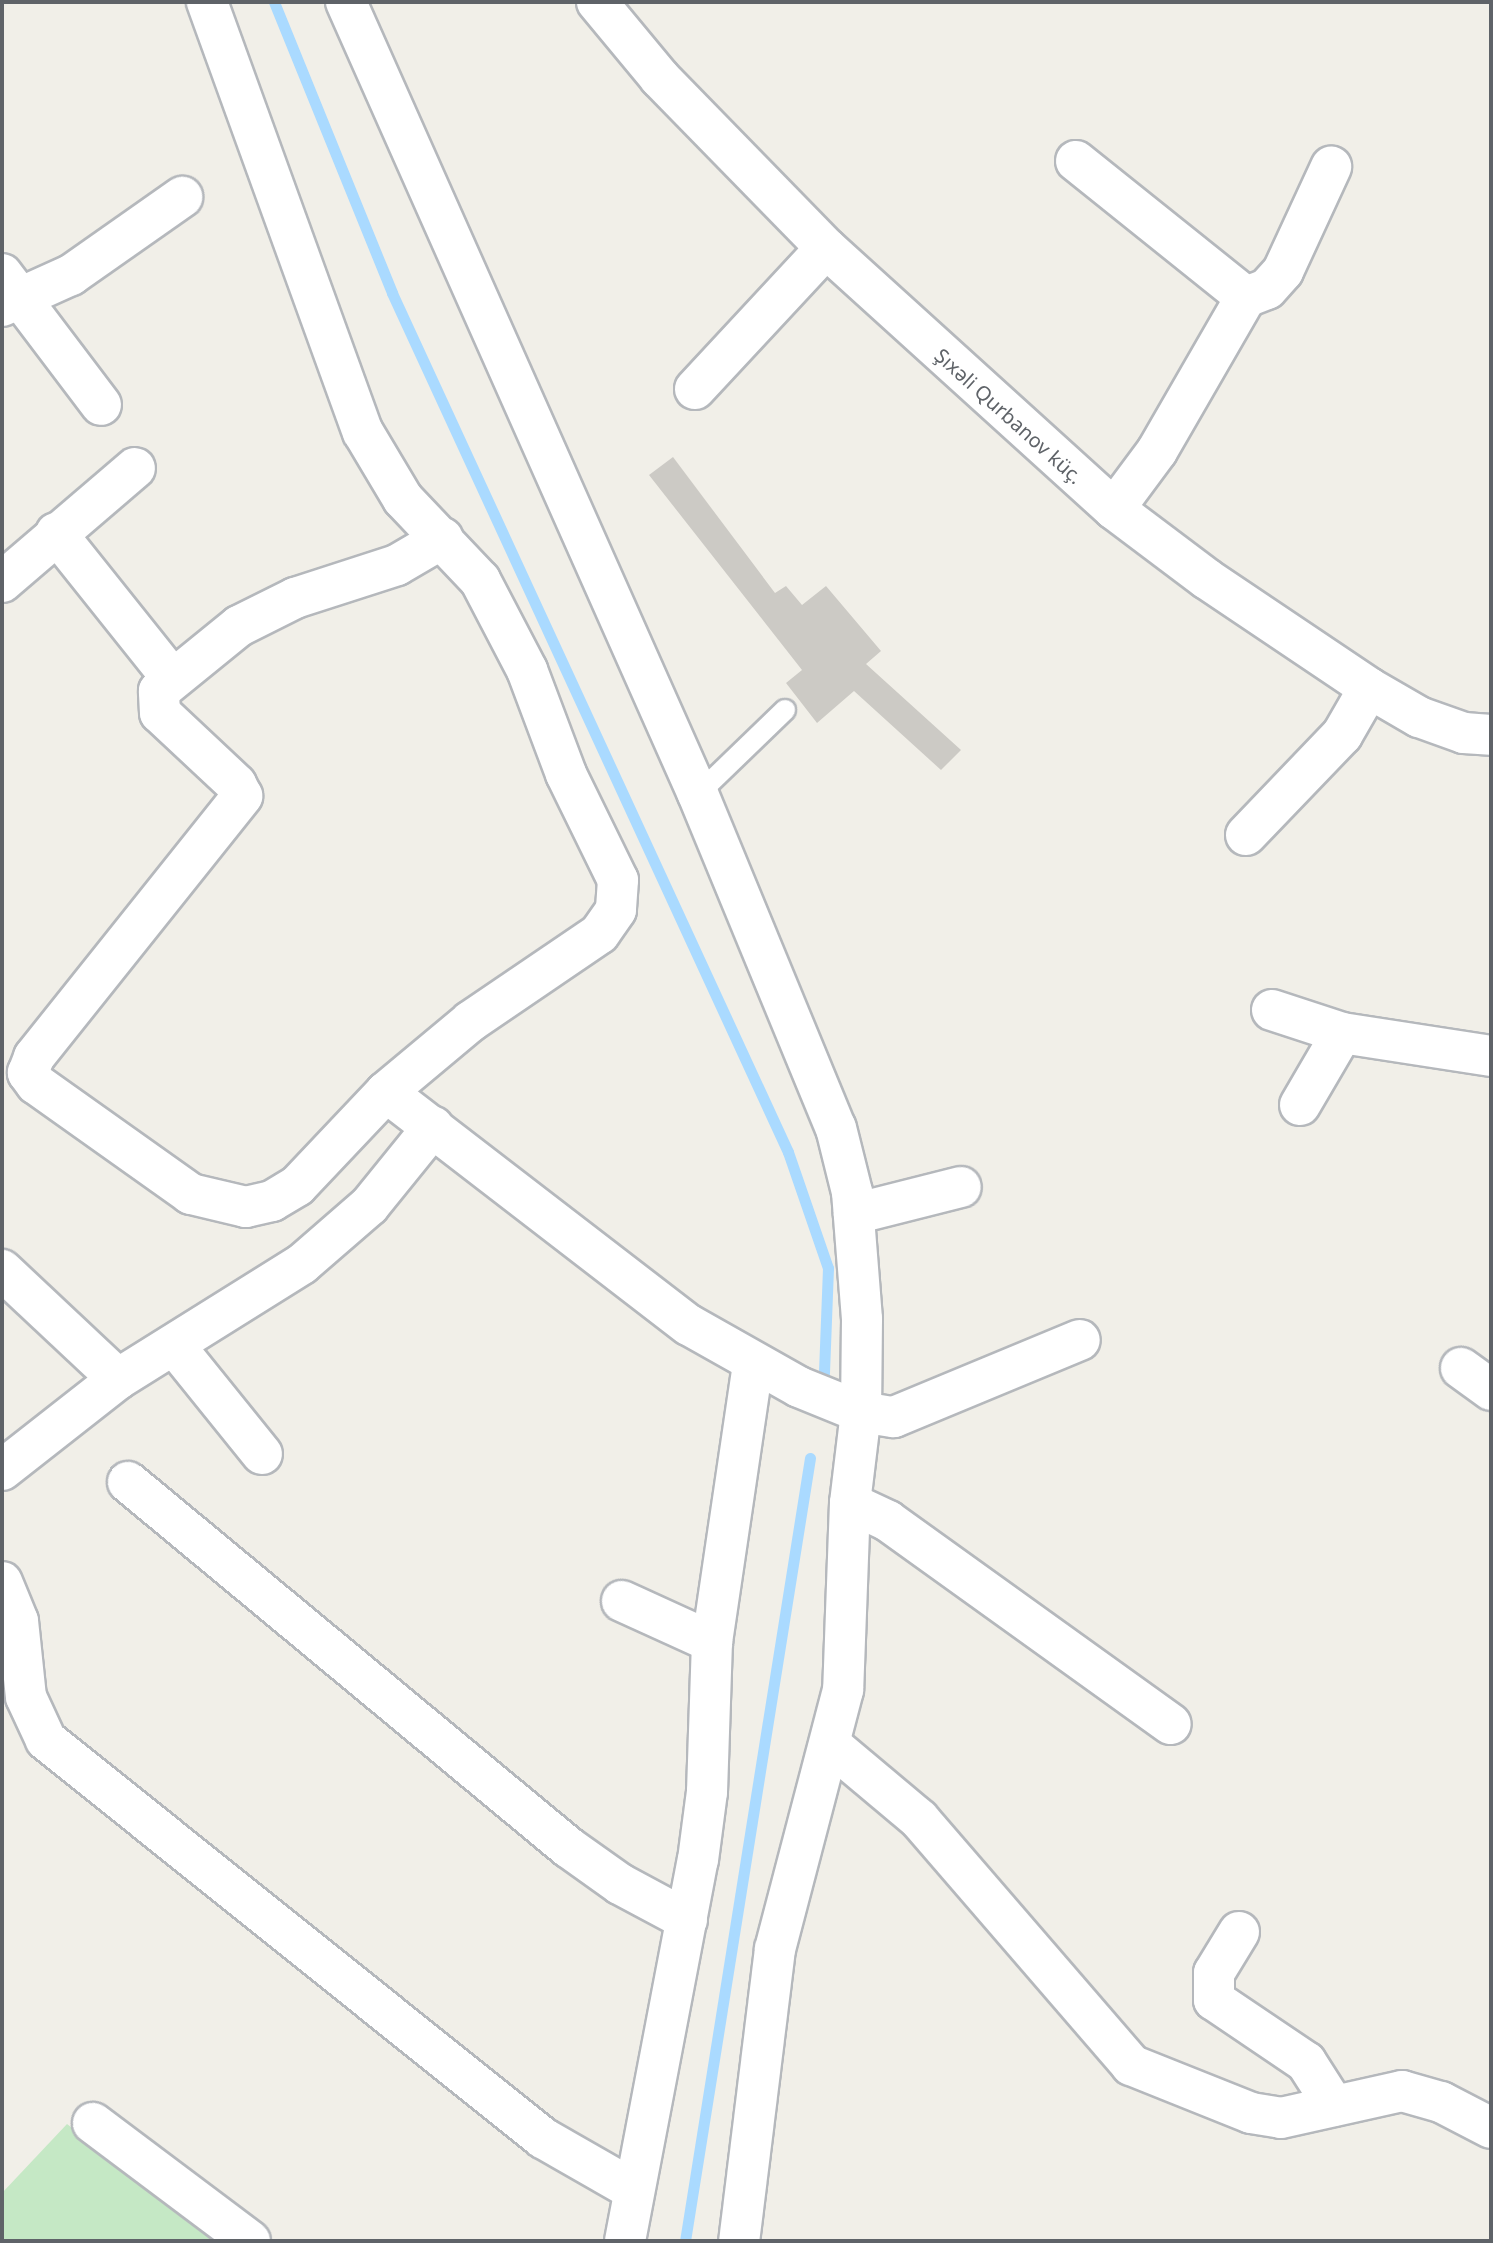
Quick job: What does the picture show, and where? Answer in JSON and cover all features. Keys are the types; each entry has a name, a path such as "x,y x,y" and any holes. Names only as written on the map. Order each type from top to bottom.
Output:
{"street":[{"path":"207,2 363,432 403,499 443,538 480,580 527,670 566,774 618,880 616,910 599,934 471,1021 386,1092 297,1186 272,1201 246,1207 191,1194 36,1084 28,1073 34,1057 242,796 236,784 160,713 159,691 171,677 253,619 295,598 397,565 443,538"},
{"path":"346,2 698,794 836,1128 854,1214 862,1319 861,1412 850,1503 843,1690 832,1746 775,1949 739,2241"},
{"name":"Şıxəli Qurbanov küç.","path":"597,2 660,78 826,248 1114,509 1207,579 1369,688 1419,717 1464,733 1491,735"},
{"path":"1076,161 1246,297"},
{"path":"1114,509 1157,451 1246,297 1267,289 1283,271 1331,167"},
{"path":"101,405 7,293 71,275 182,197"},
{"path":"695,389 826,248"},
{"path":"2,582 135,468"},
{"path":"56,533 171,677"},
{"path":"1246,835 1342,735 1369,688"},
{"path":"1272,1010 1342,1033 1491,1056"},
{"path":"1300,1105 1342,1033"},
{"path":"386,1092 689,1325 753,1363 861,1412 894,1417 1080,1340"},
{"path":"2,1470 118,1379 249,1300 342,1232 433,1127"},
{"path":"854,1214 961,1187"},
{"path":"2,1270 118,1379"},
{"path":"174,1345 262,1454"},
{"path":"625,2241 632,2189 687,1920 707,1792 712,1642 753,1363"},
{"path":"128,1482 568,1847 687,1920"},
{"path":"850,1503 888,1521 1171,1724"},
{"path":"2,1582 18,1621 26,1697 46,1740 543,2138 632,2189"},
{"path":"622,1601 712,1642"},
{"path":"832,1746 919,1819 1131,2065 1251,2113 1281,2118 1402,2091 1441,2102 1491,2128"},
{"path":"1239,1932 1214,1973 1214,2000 1306,2062 1334,2106"},
{"path":"93,2123 250,2241"}],"lane":[{"path":"698,794 785,710"}],"green space":[{"path":"67,2124 218,2241 2,2241 2,2193"}],"building":[{"path":"673,457 775,593 786,586 802,605 826,586 881,651 866,664 961,750 941,770 854,691 817,723 786,683 802,670 649,475"}],"waterway":[{"path":"274,2 392,293 788,1152 828,1268 824,1374"},
{"path":"685,2241 810,1458"}]}
